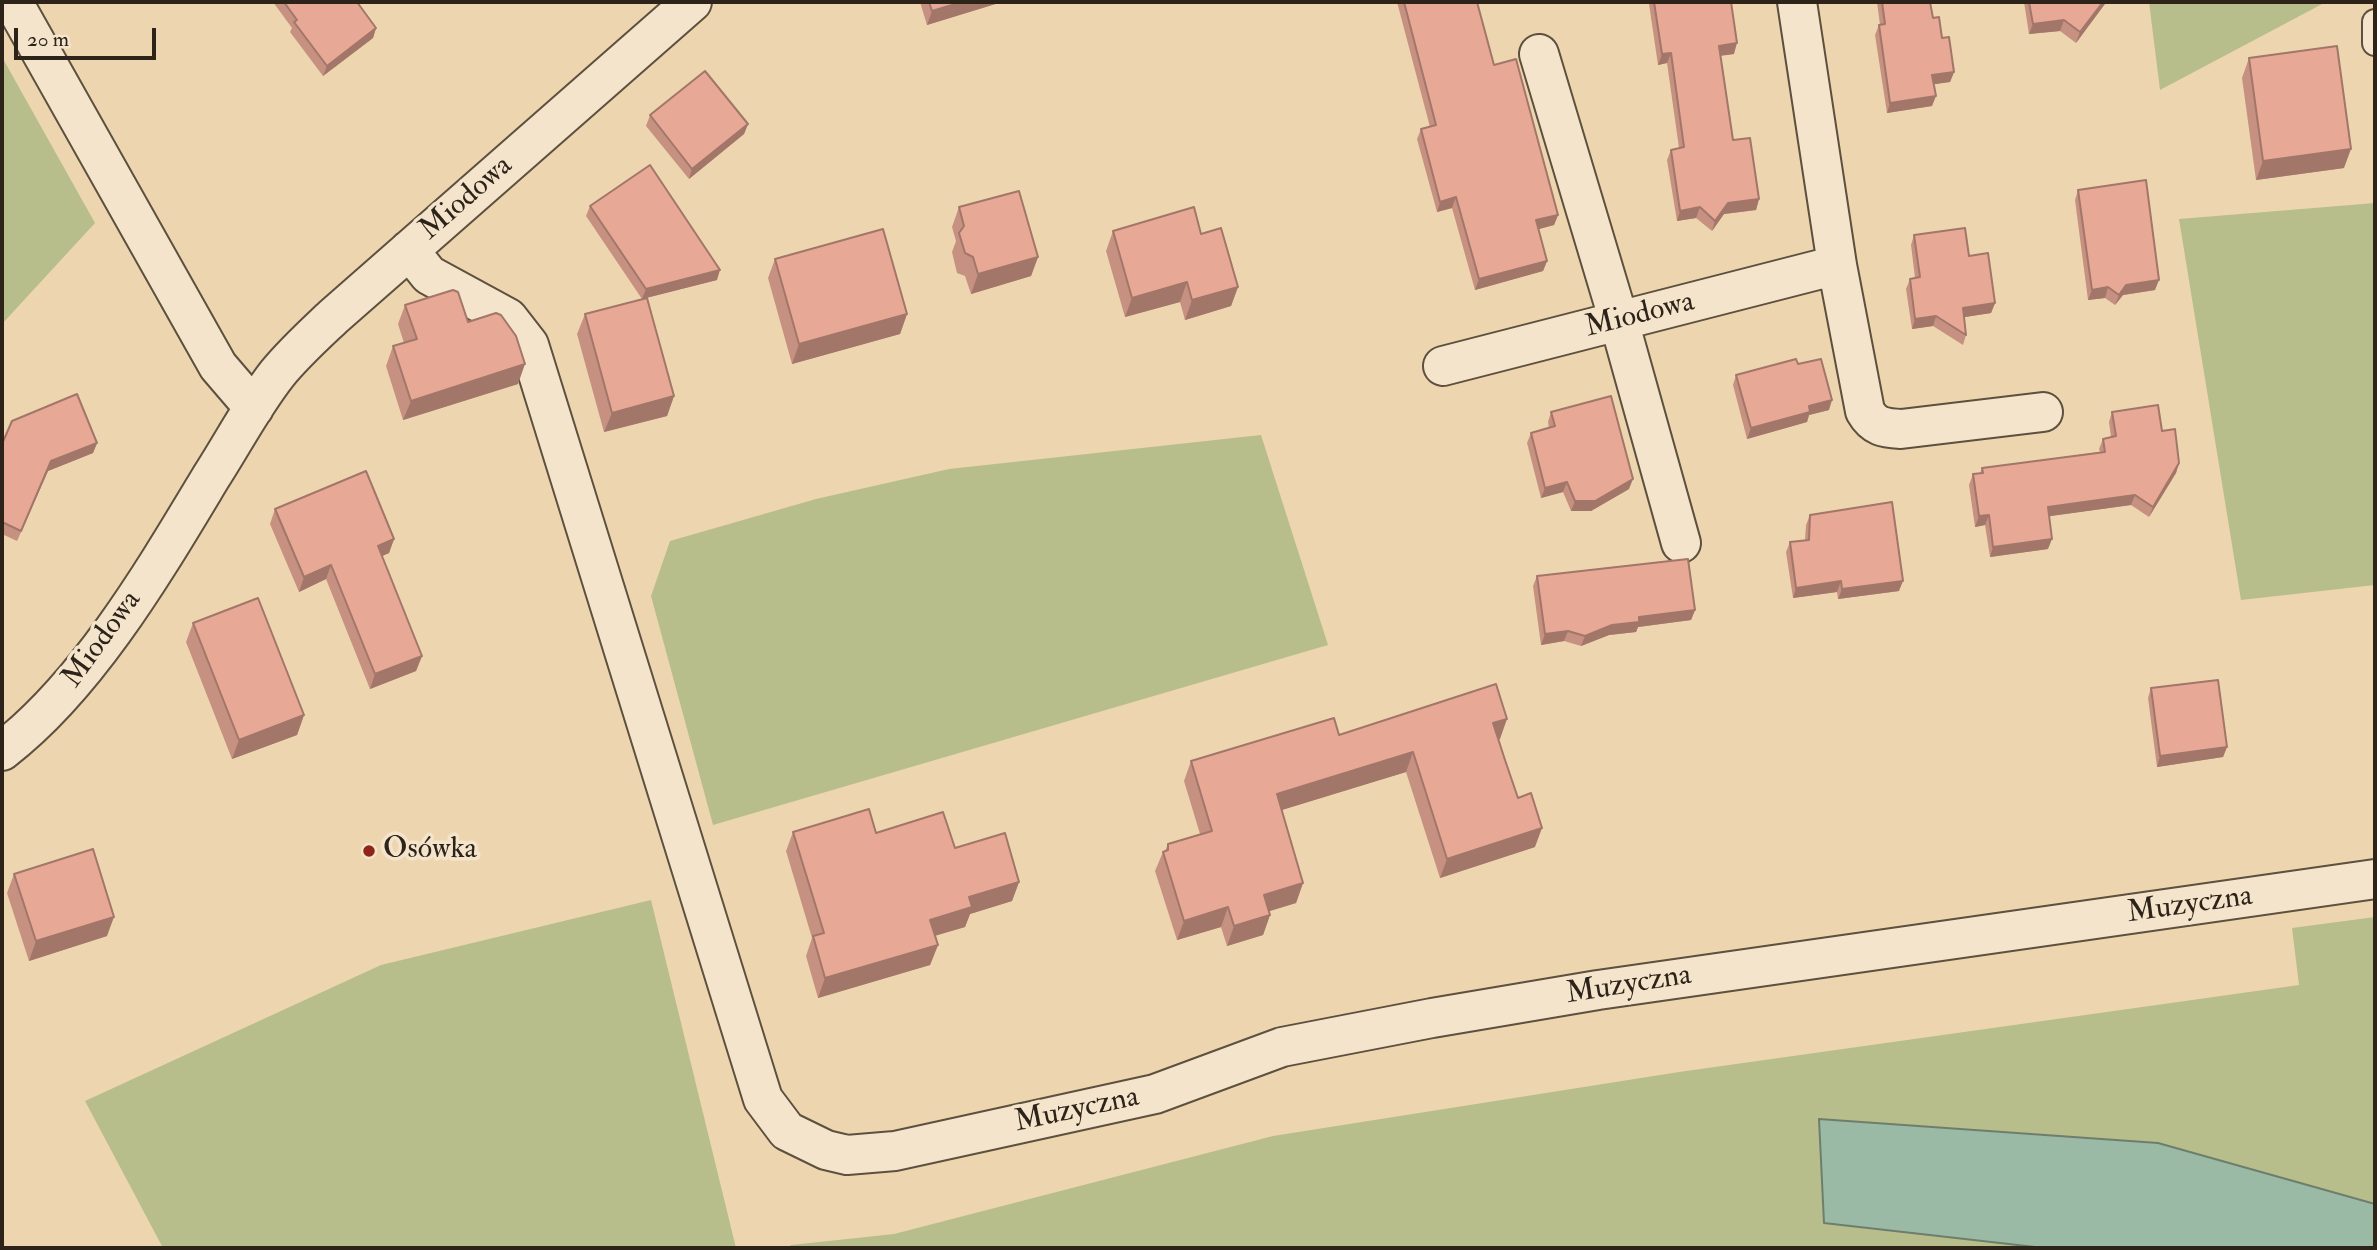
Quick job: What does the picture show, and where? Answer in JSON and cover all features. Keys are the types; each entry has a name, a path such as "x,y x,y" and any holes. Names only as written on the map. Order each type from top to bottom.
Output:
{"street":[{"path":"13,2 218,366 254,408"},
{"name":"Miodowa","path":"2,751 55,705 79,676 198,499 278,373 305,344 409,250 692,2"},
{"path":"1797,2 1838,265 1865,411 1871,422 1884,428 1901,429 2043,412"},
{"path":"1539,54 1619,321 1681,543"},
{"name":"Muzyczna","path":"409,250 429,275 508,318 529,345 763,1099 787,1131 826,1150 847,1155 895,1151 1156,1094 1282,1047 1432,1018 1598,990 2375,879"},
{"name":"Miodowa","path":"1443,366 1838,265"}],"lane":[{"path":"2375,22 2375,43"}],"shaded area":[{"path":"2149,2 2326,2 2160,90"},
{"path":"2,57 95,223 2,324"},
{"path":"2375,203 2375,585 2241,600 2179,219"},
{"path":"1261,435 1328,645 713,825 651,596 670,541 816,499 949,469"},
{"path":"651,900 736,1248 163,1248 85,1101 381,965"},
{"path":"2375,917 2375,1248 787,1248 791,1245 894,1234 1273,1136 1679,1072 2299,985 2292,928"},
{"path":"1819,1119 2158,1143 2375,1204 2375,1248 2044,1248 1824,1223"}],"building":[{"path":"284,2 357,2 376,28 327,66 294,22 297,20"},
{"path":"929,2 962,2 932,11"},
{"path":"1404,2 1477,2 1494,65 1516,59 1558,215 1536,220 1547,261 1479,279 1456,197 1440,202 1421,129 1436,125"},
{"path":"1654,2 1731,2 1737,43 1719,46 1733,140 1750,138 1759,199 1728,203 1715,221 1700,207 1680,211 1671,150 1684,147 1671,53 1662,54"},
{"path":"1882,2 1930,2 1933,18 1939,17 1942,38 1949,37 1954,72 1932,75 1936,96 1890,103 1879,25 1885,24"},
{"path":"2029,2 2103,2 2080,32 2064,20 2033,24"},
{"path":"2337,46 2351,149 2263,161 2249,58"},
{"path":"705,71 748,124 692,169 650,115"},
{"path":"650,165 720,270 646,289 590,206"},
{"path":"2146,180 2159,280 2126,285 2119,295 2108,287 2092,290 2078,190"},
{"path":"1019,191 1038,257 978,274 973,257 965,253 959,233 964,226 959,207"},
{"path":"1194,207 1201,234 1221,228 1238,287 1192,300 1187,282 1132,298 1113,231"},
{"path":"1965,228 1969,256 1988,253 1995,303 1963,308 1966,335 1936,316 1915,319 1910,279 1920,277 1914,235"},
{"path":"883,229 907,314 799,344 775,259"},
{"path":"453,290 458,292 468,322 496,313 501,315 516,336 525,364 411,401 393,346 417,339 405,305"},
{"path":"647,298 674,396 612,413 585,314"},
{"path":"1796,359 1798,364 1821,359 1832,400 1809,406 1810,412 1751,428 1736,375"},
{"path":"77,394 97,443 51,461 21,531 2,522 2,444 12,421"},
{"path":"1611,396 1633,479 1595,501 1575,501 1567,482 1545,488 1531,433 1555,426 1551,412"},
{"path":"2158,405 2162,431 2175,429 2179,463 2153,507 2135,495 2048,507 2052,539 1993,547 1989,515 1979,516 1973,474 1983,473 1982,468 2105,452 2103,439 2116,436 2112,412"},
{"path":"366,471 394,539 378,546 422,656 375,674 331,565 304,577 275,509"},
{"path":"1892,502 1903,581 1842,589 1841,581 1796,588 1790,542 1809,540 1810,515"},
{"path":"1688,559 1695,610 1639,617 1639,622 1612,625 1585,636 1568,631 1545,634 1537,576"},
{"path":"258,598 304,715 239,740 193,623"},
{"path":"2218,680 2227,747 2160,756 2151,688"},
{"path":"1496,684 1507,719 1493,723 1518,798 1531,793 1542,828 1447,859 1413,752 1277,794 1303,883 1264,895 1270,915 1234,926 1228,907 1184,921 1163,852 1168,850 1168,844 1212,831 1191,761 1334,718 1339,735"},
{"path":"869,809 876,833 943,812 955,848 1005,833 1019,882 969,897 972,907 930,920 938,945 825,978 813,936 824,933 793,832"},
{"path":"93,849 114,917 36,941 14,874"}],"place":[{"name":"Osówka","path":"369,851"}]}
